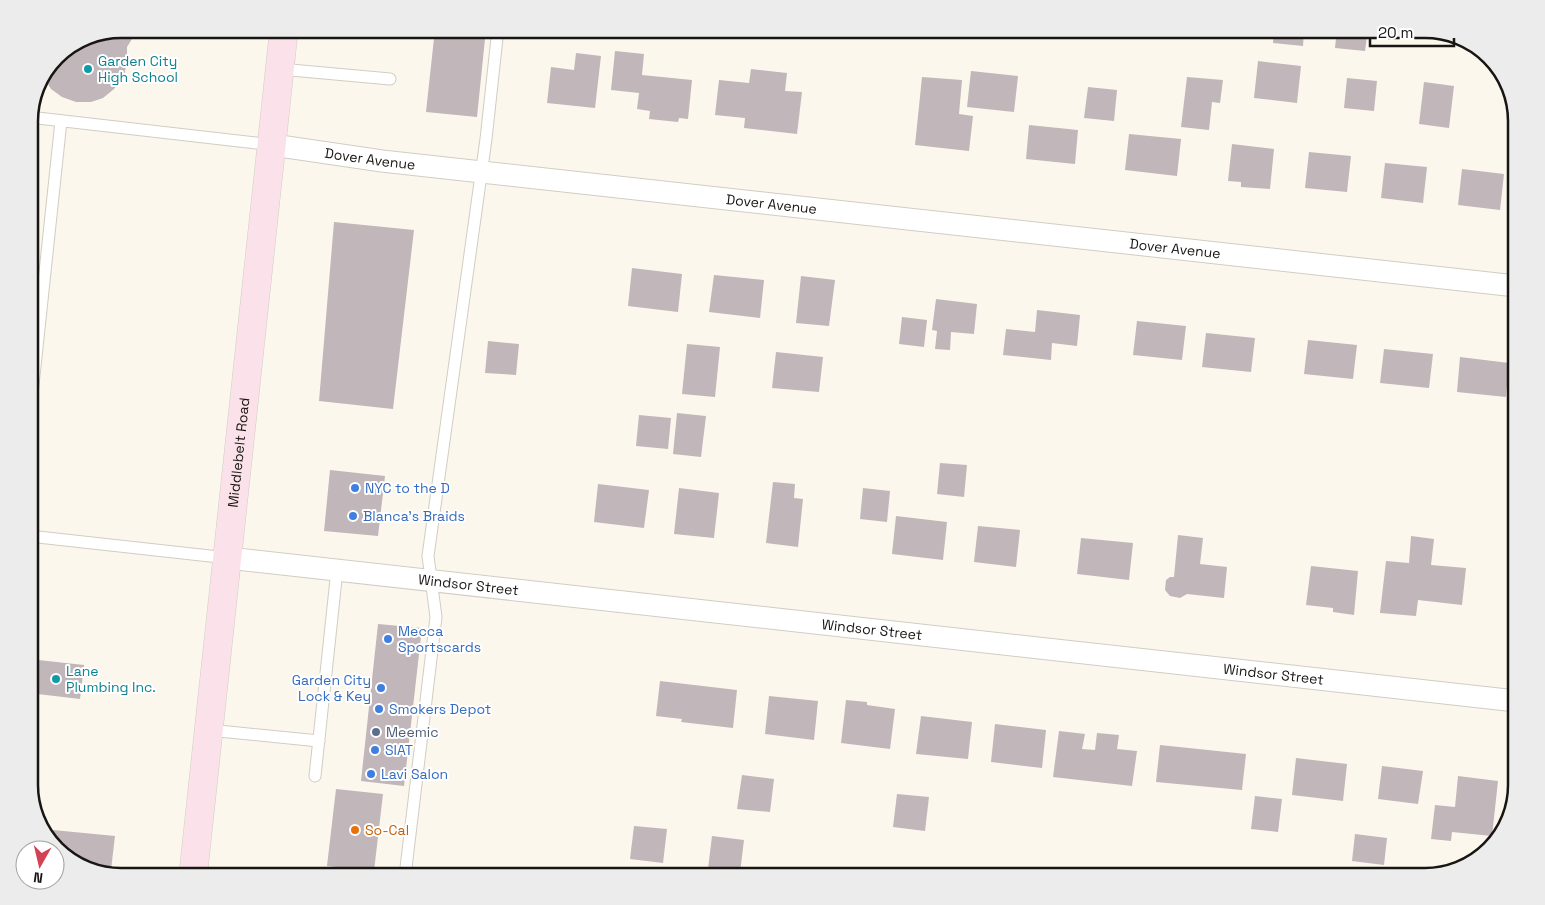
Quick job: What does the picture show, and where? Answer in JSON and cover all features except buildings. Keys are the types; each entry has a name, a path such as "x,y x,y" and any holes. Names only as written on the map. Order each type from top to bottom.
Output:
{"main road":[{"name":"Middlebelt Road","path":"194,868 283,38"}],"street":[{"name":"Dover Avenue","path":"273,145 340,156 1507,285"},
{"name":"Windsor Street","path":"228,558 1508,700"}],"lane":[{"path":"406,868 436,617 428,556 482,171 497,38"},
{"path":"280,69 390,79"},
{"name":"Dover Avenue","path":"38,118 273,145"},
{"path":"38,338 61,121"},
{"path":"38,537 228,558"},
{"path":"315,776 337,570"},
{"path":"209,730 319,741"}],"place":[{"name":"Garden City High School","path":"88,69"},
{"name":"NYC to the D","path":"355,488"},
{"name":"Blanca's Braids","path":"353,516"},
{"name":"Mecca Sportscards","path":"388,639"},
{"name":"Lane Plumbing Inc.","path":"56,679"},
{"name":"Garden City Lock & Key","path":"381,688"},
{"name":"Smokers Depot","path":"379,709"},
{"name":"Meemic","path":"376,732"},
{"name":"SIAT","path":"375,750"},
{"name":"Lavi Salon","path":"371,774"},
{"name":"So-Cal","path":"355,830"}]}
